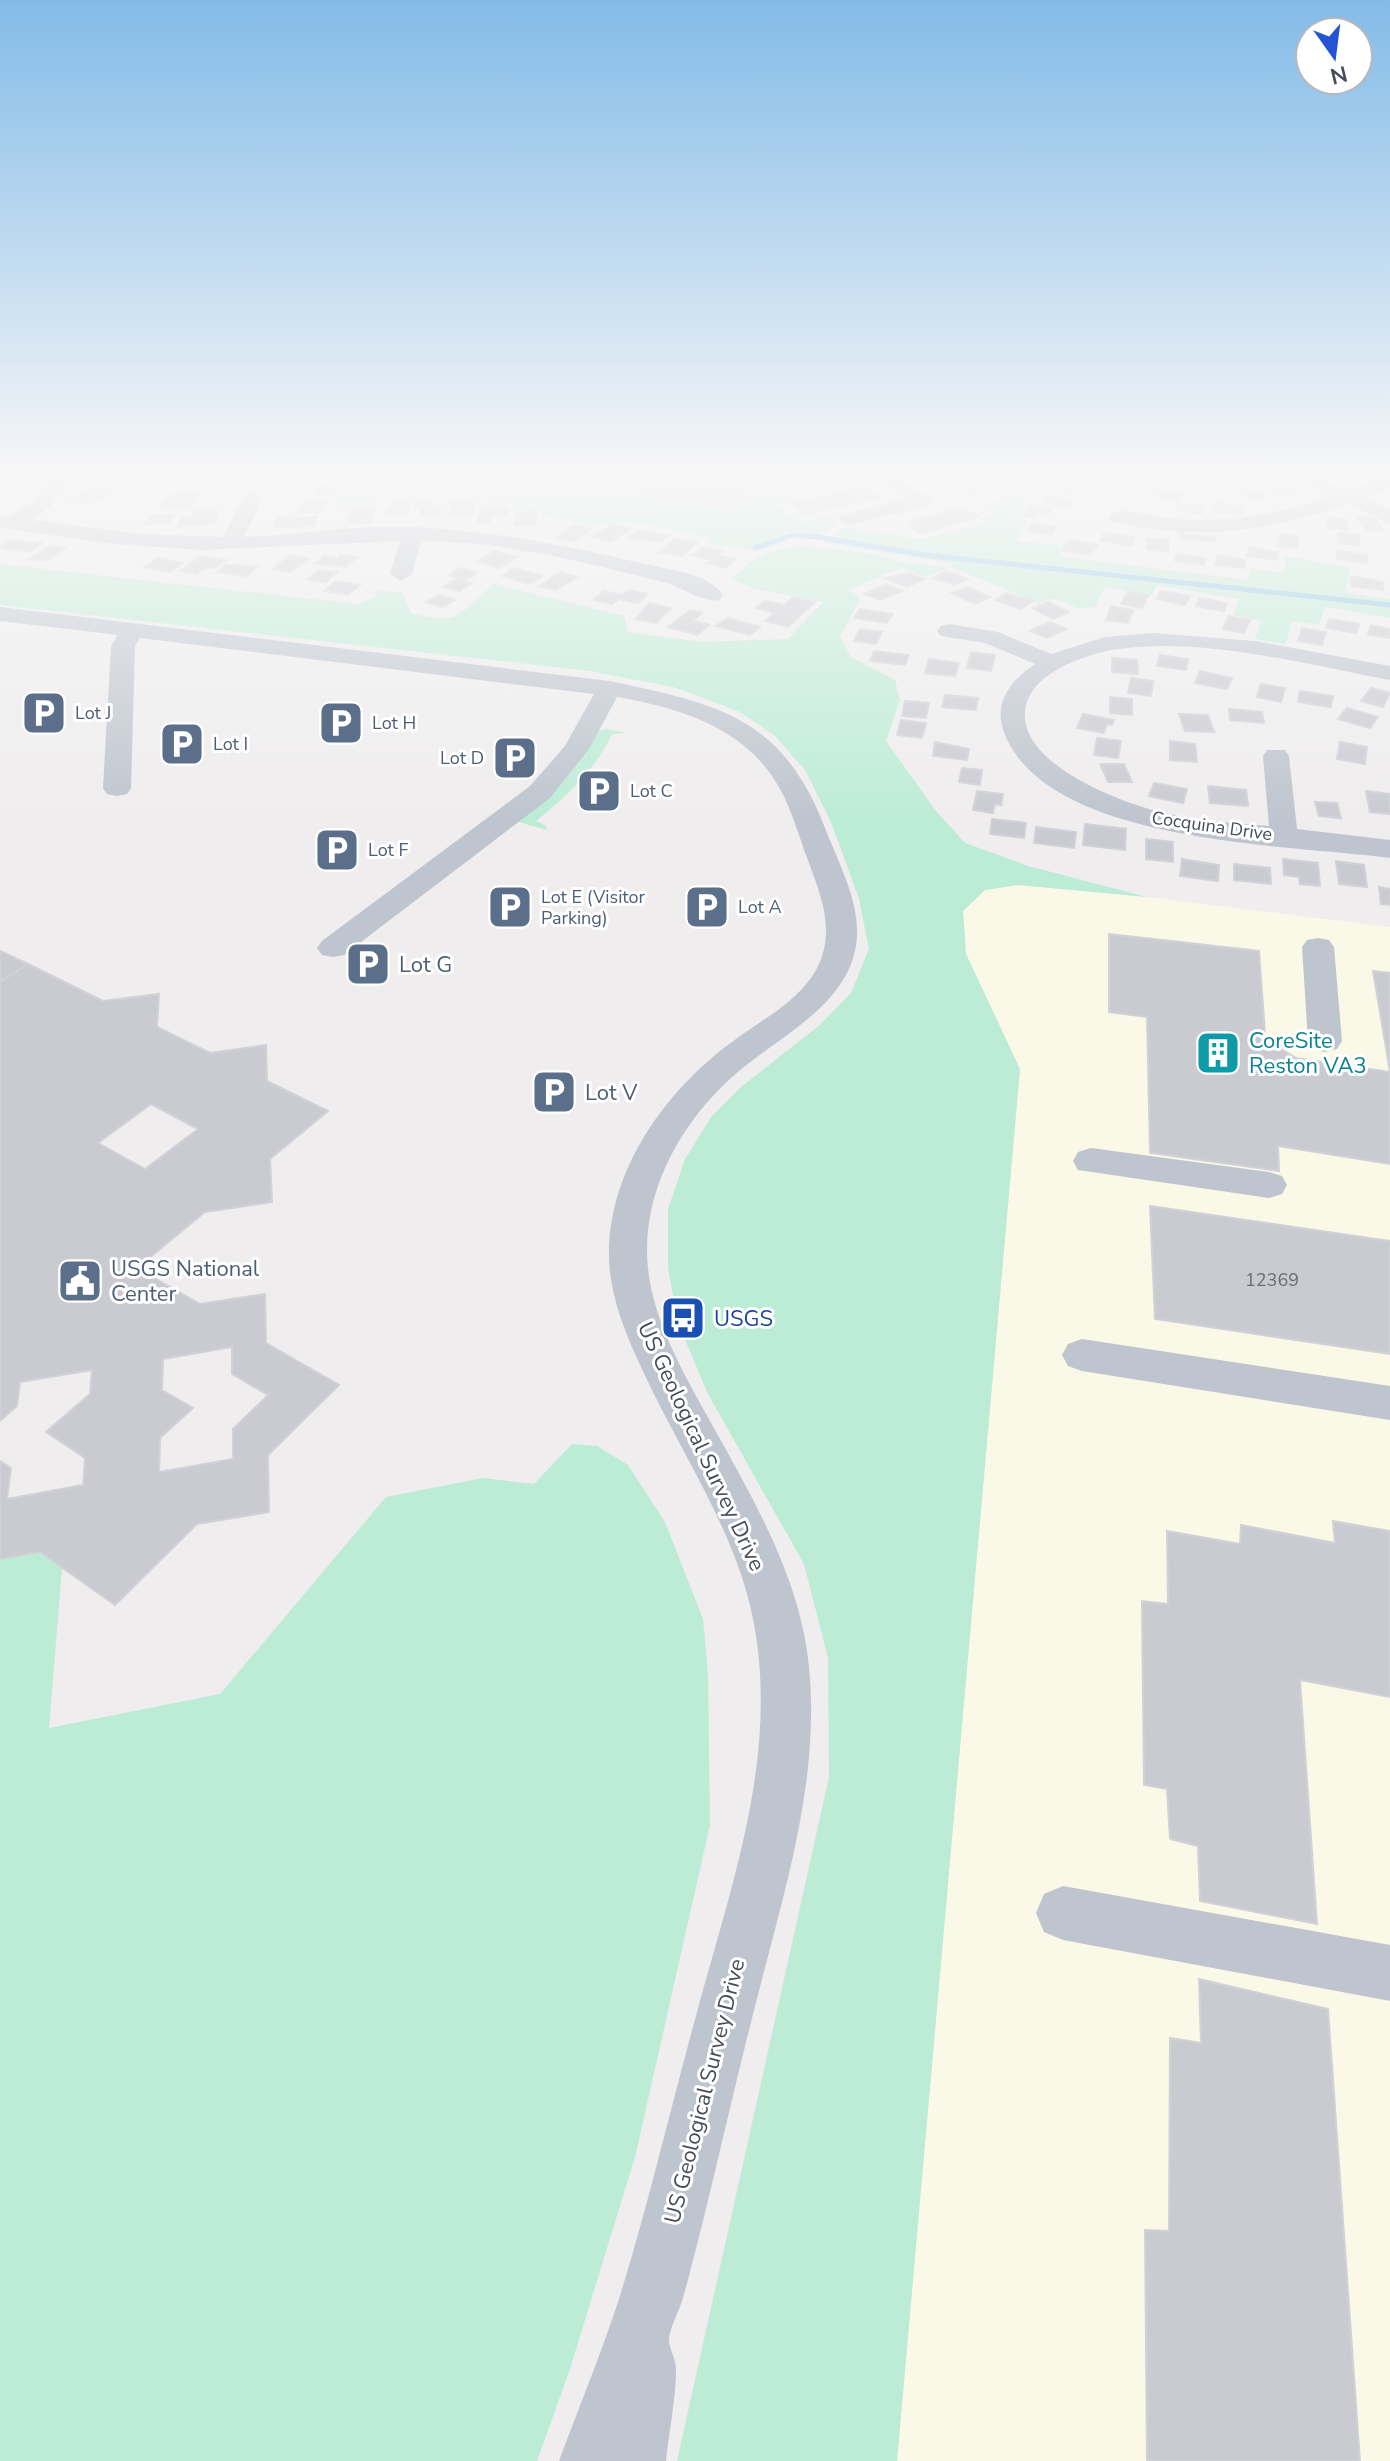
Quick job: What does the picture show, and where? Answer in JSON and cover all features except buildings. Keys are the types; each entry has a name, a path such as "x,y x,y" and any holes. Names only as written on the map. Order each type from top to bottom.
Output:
{"street":[{"path":"703,590 712,595"},
{"name":"US Geological Survey Drive","path":"0,614 610,688 651,695 699,710 744,734 773,759 795,791 839,905 843,929 837,960 815,994 715,1072 673,1120 652,1158 629,1216 627,1255 633,1296 643,1327 769,1589 785,1656 788,1708 786,1754 775,1817 653,2289 593,2461"},
{"path":"117,788 123,646 134,630"},
{"path":"949,631 990,637 1050,662"},
{"name":"Cocquina Drive","path":"1390,673 1208,642 1161,640 1108,644 1050,662 1017,693 1012,711 1019,739 1046,770 1091,797 1156,820 1390,849"},
{"path":"333,948 540,792 576,749 610,688"},
{"path":"1276,756 1284,836"},
{"path":"1318,947 1325,1041"},
{"path":"1091,1161 1269,1185"},
{"path":"1082,1355 1390,1403"},
{"path":"1063,1913 1390,1973"},
{"name":"US Geological Survey Drive","path":"632,2461 653,2289"}],"shaded area":[{"path":"1018,885 1147,897 1390,927 1390,2461 897,2461 1020,1069 966,954 963,911 985,890"}],"green space":[{"path":"0,590 231,590 357,604 376,597 378,590 403,593 411,613 439,618 457,615 487,590 518,590 624,616 628,632 701,642 788,639 823,602 759,590 848,590 861,597 840,637 851,657 895,680 900,700 886,741 936,811 965,843 1028,866 1147,897 1018,885 985,890 963,911 966,954 1020,1069 897,2461 677,2461 829,1777 828,1658 804,1564 708,1394 678,1323 668,1268 668,1209 685,1159 712,1116 741,1087 821,1024 851,993 869,949 859,899 831,822 805,770 774,735 738,711 673,687 590,671 0,605"},
{"path":"1007,590 1104,590 1095,606 1080,609 1053,598 1039,603"},
{"path":"1122,590 1155,590 1152,595"},
{"path":"1185,590 1346,590 1345,593 1390,599 1390,618 1325,607 1319,625 1292,621 1286,644 1255,639 1261,621 1233,615 1239,599"},
{"path":"606,729 627,733 612,734 579,782 536,821 546,826 547,830 519,822 598,731"},
{"path":"572,1444 597,1446 628,1465 665,1522 703,1619 708,1674 710,1825 635,2157 569,2372 537,2461 0,2461 0,1559 40,1552 62,1568 49,1728 220,1694 386,1497 483,1478 534,1484"}],"waterway":[{"path":"1249,590 1390,605"}],"place":[{"name":"Lot J","path":"44,713"},
{"name":"Lot H","path":"341,723"},
{"name":"Lot I","path":"182,744"},
{"name":"Lot D","path":"515,758"},
{"name":"Lot C","path":"599,791"},
{"name":"Lot F","path":"337,850"},
{"name":"Lot E (Visitor Parking)","path":"510,907"},
{"name":"Lot A","path":"707,907"},
{"name":"Lot G","path":"368,964"},
{"name":"CoreSite Reston VA3","path":"1218,1053"},
{"name":"Lot V","path":"554,1092"},
{"name":"USGS National Center","path":"80,1281"},
{"name":"USGS","path":"683,1318"}]}
